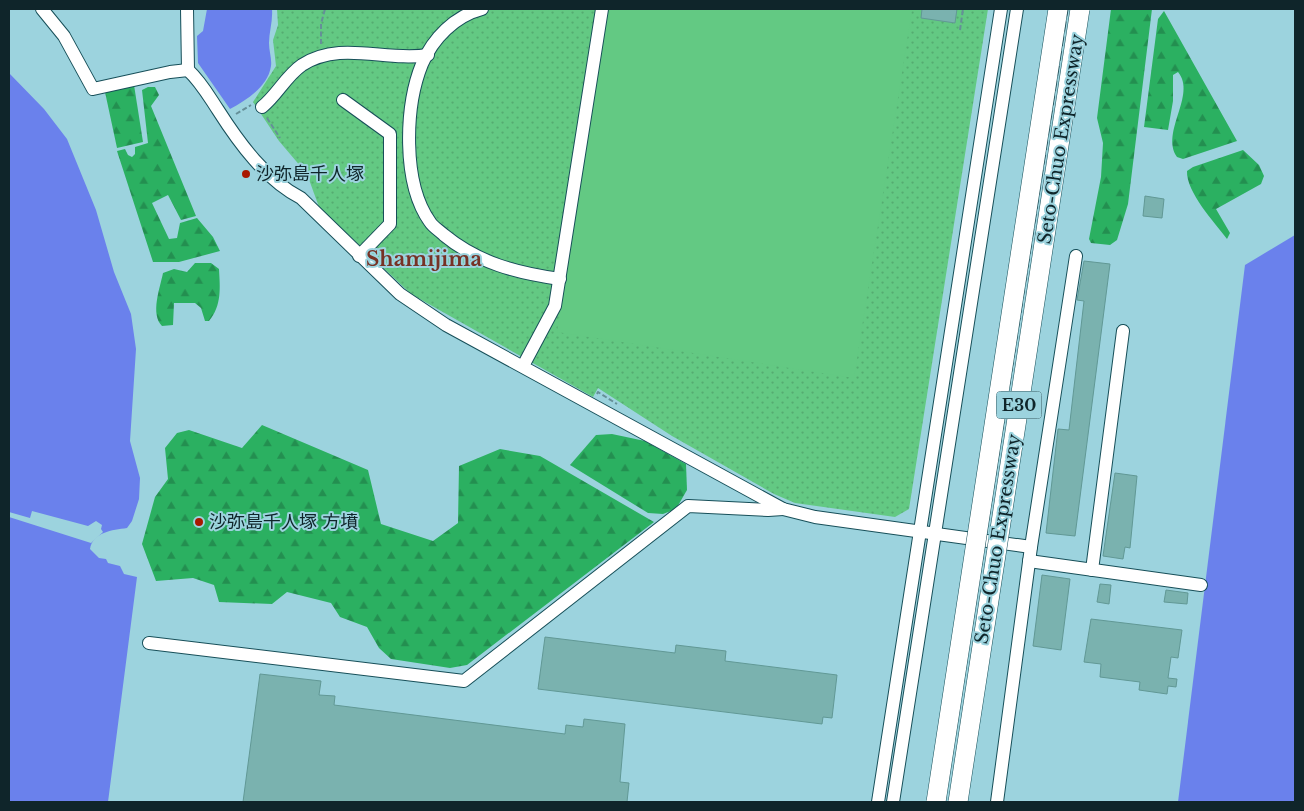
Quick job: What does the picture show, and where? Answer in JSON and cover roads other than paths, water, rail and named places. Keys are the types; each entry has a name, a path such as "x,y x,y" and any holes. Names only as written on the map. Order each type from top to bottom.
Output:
{"highway":[{"name":"Seto-Chuo Expressway","path":"936,802 1058,9"},
{"name":"Seto-Chuo Expressway","path":"958,802 1080,9"}],"street":[{"path":"42,9 64,36 93,89 170,72 188,70"},
{"path":"187,9 188,70 201,82 248,153 291,192 302,198 359,256 400,294 446,325 783,509 815,517 1031,547"},
{"path":"482,9 468,12 450,24 422,63 413,102 409,137 410,168 417,197 430,223 456,245 490,263 525,274 560,279"},
{"path":"524,366 555,306 602,9"},
{"path":"878,802 1001,9"},
{"path":"893,802 1017,9"},
{"path":"262,107 302,66 322,56 336,52 358,52 404,58 428,55"},
{"path":"343,100 390,134 390,224 359,256"},
{"path":"997,802 1031,547 1076,256"},
{"path":"1092,570 1123,331"},
{"path":"149,643 464,680 688,506 783,509"},
{"path":"1029,561 1201,585"}],"water":[{"path":"207,9 272,9 269,74 255,92 230,109 198,63 197,36 203,31"},
{"path":"9,73 44,109 67,139 96,210 114,272 131,314 136,349 130,441 140,478 139,499 132,521 127,528 99,535 92,543 90,549 99,558 106,559 108,563 120,566 124,574 137,577 108,802 9,802"},
{"path":"1295,235 1295,802 1178,802 1245,265"}],"railway":[{"path":"944,802 1067,9"}],"place":[{"name":"沙弥島千人塚","path":"246,174"},
{"name":"沙弥島千人塚 方墳","path":"199,522"}],"district":[{"name":"Shamijima","path":"424,259"}]}
